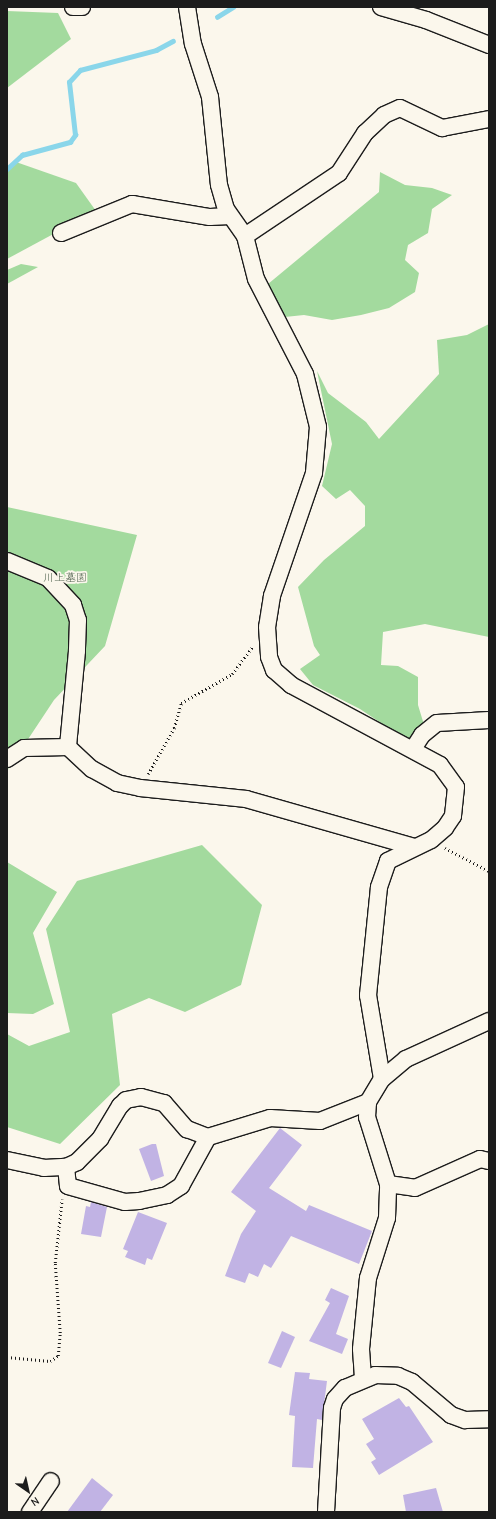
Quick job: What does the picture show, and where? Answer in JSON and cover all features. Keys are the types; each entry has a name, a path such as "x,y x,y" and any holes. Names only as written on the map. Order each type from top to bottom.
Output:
{"street":[{"path":"73,7 82,7"},
{"path":"188,7 193,44 210,97 219,185 230,216 245,236 256,279 305,374 319,438 308,493 272,596 268,635 274,670 291,685 413,749 440,765 456,787 453,816 431,840 388,861 376,903 368,995 382,1079"},
{"path":"381,7 428,13 489,45"},
{"path":"245,236 340,173 365,133 384,115 400,108 442,128 489,119"},
{"path":"61,233 132,204 210,217 230,216"},
{"path":"7,561 48,578 65,593 76,612 77,651 68,747"},
{"path":"413,749 422,735 437,723 489,720"},
{"path":"7,759 24,748 68,747 100,774 140,788 246,799 414,847"},
{"path":"363,1378 361,1349 368,1278 387,1218 388,1184 367,1117 368,1102 382,1079 406,1059 489,1021"},
{"path":"65,1174 90,1152 126,1100 154,1098 164,1103 187,1129 208,1137 270,1118 320,1121 368,1102"},
{"path":"65,1174 68,1186 125,1202 167,1195 181,1186 208,1137"},
{"path":"388,1184 415,1188 480,1158 489,1161"},
{"path":"7,1160 65,1174"},
{"path":"326,1512 332,1408 345,1388 363,1378 398,1376 412,1382 451,1415 465,1420 489,1419"},
{"path":"30,1512 51,1481"}],"path":[{"path":"140,788 162,751 181,703 232,674 246,652 268,635"},
{"path":"431,840 489,871"},
{"path":"7,1357 50,1361 58,1356 60,1334 55,1263 65,1174"}],"green space":[{"path":"7,11 58,13 71,39 7,88"},
{"path":"16,162 76,183 96,211 7,259 7,167"},
{"path":"380,172 405,185 432,188 452,195 432,209 428,233 408,245 405,260 419,273 415,292 389,308 361,315 332,320 304,315 275,318 262,289 379,192"},
{"path":"21,264 38,267 7,284 7,270"},
{"path":"489,324 489,637 425,624 383,632 381,665 398,666 418,677 418,705 425,728 408,741 360,709 313,685 300,669 320,655 314,646 298,587 324,560 365,526 365,506 350,490 336,499 322,486 332,444 317,371 328,393 366,422 379,439 439,374 437,340 467,335"},
{"name":"川上墓園","path":"7,507 137,535 105,646 54,700 7,771"},
{"path":"202,845 262,905 241,985 185,1012 149,998 112,1014 120,1085 60,1144 7,1127 7,1034 29,1046 70,1032 46,929 77,881"},
{"path":"7,862 57,892 33,933 54,1004 33,1014 7,1013"}],"building":[{"path":"280,1128 302,1145 269,1188 306,1211 309,1205 372,1231 359,1264 291,1236 271,1268 264,1264 258,1277 249,1273 245,1283 225,1276 241,1234 256,1211 231,1192"},
{"path":"156,1144 164,1176 151,1181 139,1149"},
{"path":"91,1202 107,1207 101,1237 81,1234 86,1206 90,1207"},
{"path":"138,1212 167,1223 152,1260 147,1258 145,1265 125,1257 128,1251 123,1249"},
{"path":"331,1288 349,1296 336,1334 348,1339 342,1354 309,1341 330,1303 325,1300"},
{"path":"282,1331 295,1337 281,1368 268,1363"},
{"path":"295,1372 310,1373 309,1379 327,1381 322,1420 317,1419 313,1468 292,1467 295,1416 289,1415"},
{"path":"399,1398 406,1407 409,1406 433,1442 379,1475 371,1462 376,1459 366,1444 374,1439 362,1419"},
{"path":"92,1478 113,1495 100,1512 67,1512"},
{"path":"436,1488 443,1512 406,1512 403,1495"}],"waterway":[{"path":"217,17 233,7"},
{"path":"7,169 22,155 70,142 75,135 69,82 80,70 156,50 173,41"}]}
